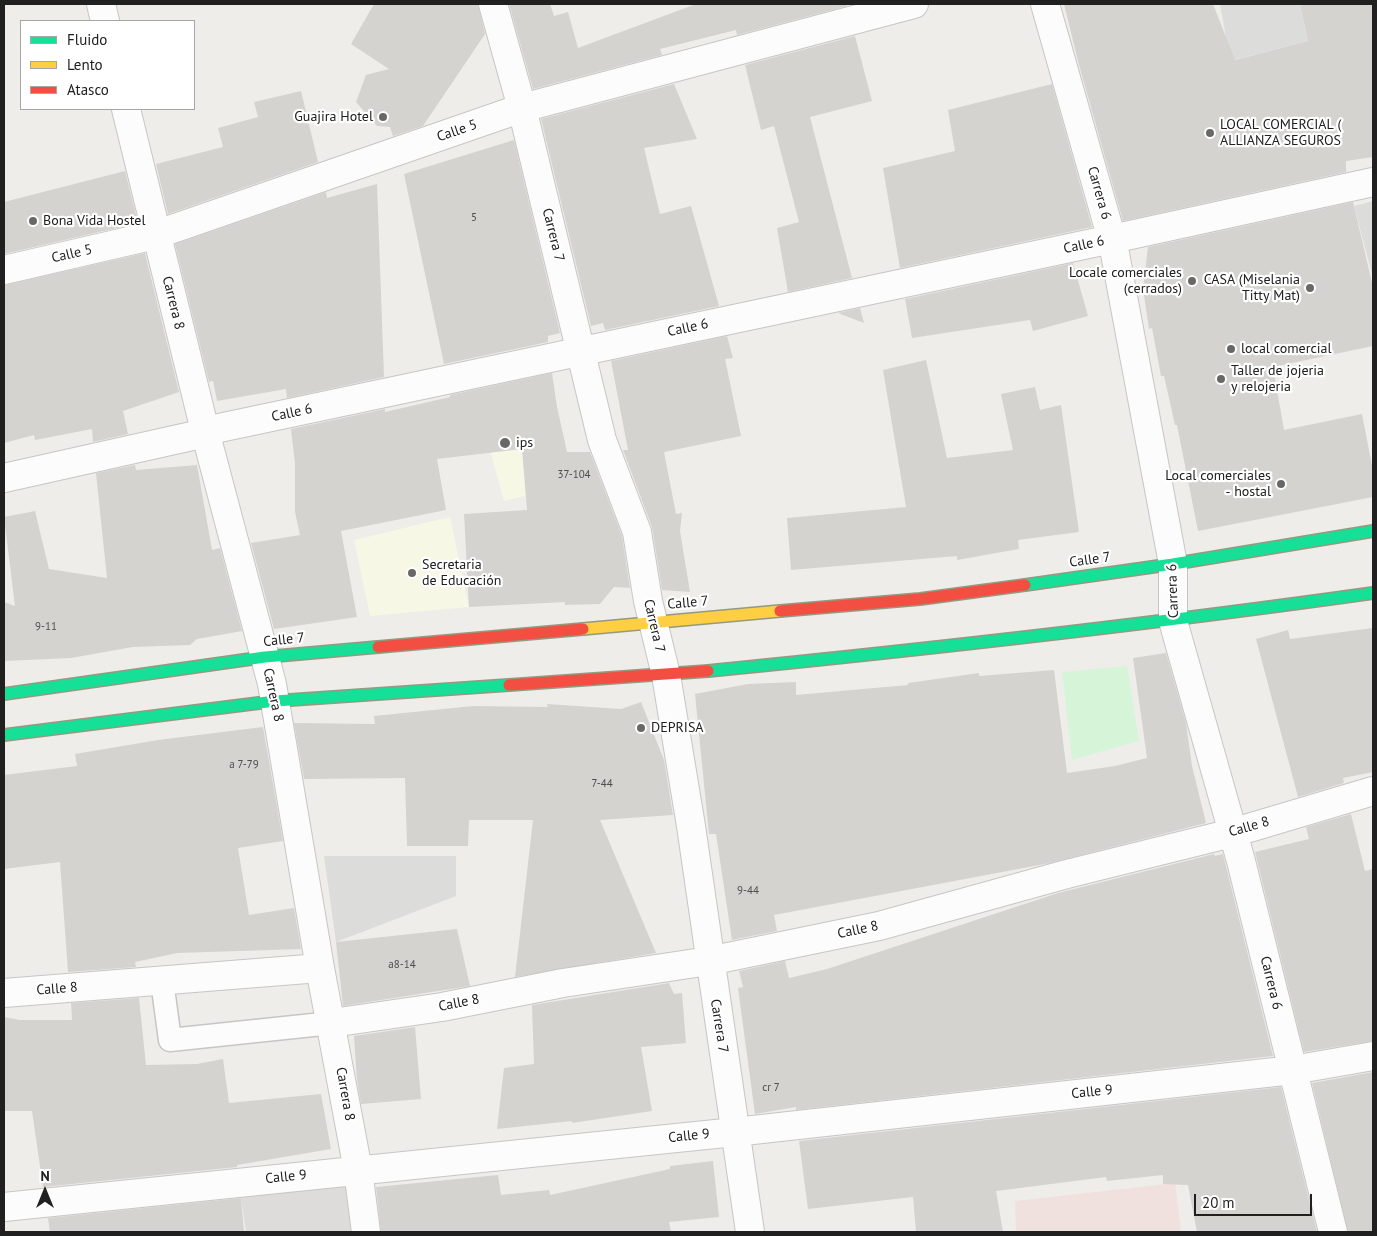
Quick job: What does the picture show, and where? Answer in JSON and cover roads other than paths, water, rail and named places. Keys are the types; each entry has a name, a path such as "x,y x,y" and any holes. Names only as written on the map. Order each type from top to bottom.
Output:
{"street":[{"path":"101,4 105,20"},
{"name":"Carrera 7","path":"494,4 522,108 602,440 637,532 648,601 666,674 691,826 709,961 750,1232"},
{"name":"Calle 5","path":"4,270 155,235 522,108 914,4"},
{"name":"Carrera 6","path":"1045,4 1112,239 1132,335 1173,564 1173,621 1232,833 1333,1232"},
{"name":"Carrera 8","path":"126,110 155,235 275,701 320,968 358,1170 366,1232"},
{"name":"Calle 6","path":"4,478 192,436 205,431 1373,182"},
{"name":"Calle 7","path":"4,694 265,657 654,621 920,599 1173,564 1373,531"},
{"path":"4,736 275,701 666,674 941,648 1173,621 1373,593"},
{"name":"Calle 8","path":"332,1024 442,1007 563,983 709,961 879,926 1058,877 1232,833 1373,791"},
{"name":"Calle 8","path":"4,993 320,968"},
{"name":"Calle 9","path":"4,1207 735,1132 1293,1070 1373,1056"}],"lane":[{"path":"162,981 170,1040 332,1024"}],"place":[{"name":"Guajira Hotel","path":"383,117"},
{"name":"LOCAL COMERCIAL ( ALLIANZA SEGUROS","path":"1210,133"},
{"name":"Bona Vida Hostel","path":"33,221"},
{"name":"Locale comerciales (cerrados)","path":"1192,281"},
{"name":"CASA (Miselania Titty Mat)","path":"1310,288"},
{"name":"local comercial","path":"1231,349"},
{"name":"Taller de jojeria y relojeria","path":"1221,379"},
{"name":"ips","path":"505,443"},
{"name":"Local comerciales - hostal","path":"1281,484"},
{"name":"Secretaria de Educación","path":"412,573"},
{"name":"DEPRISA","path":"641,728"}]}
